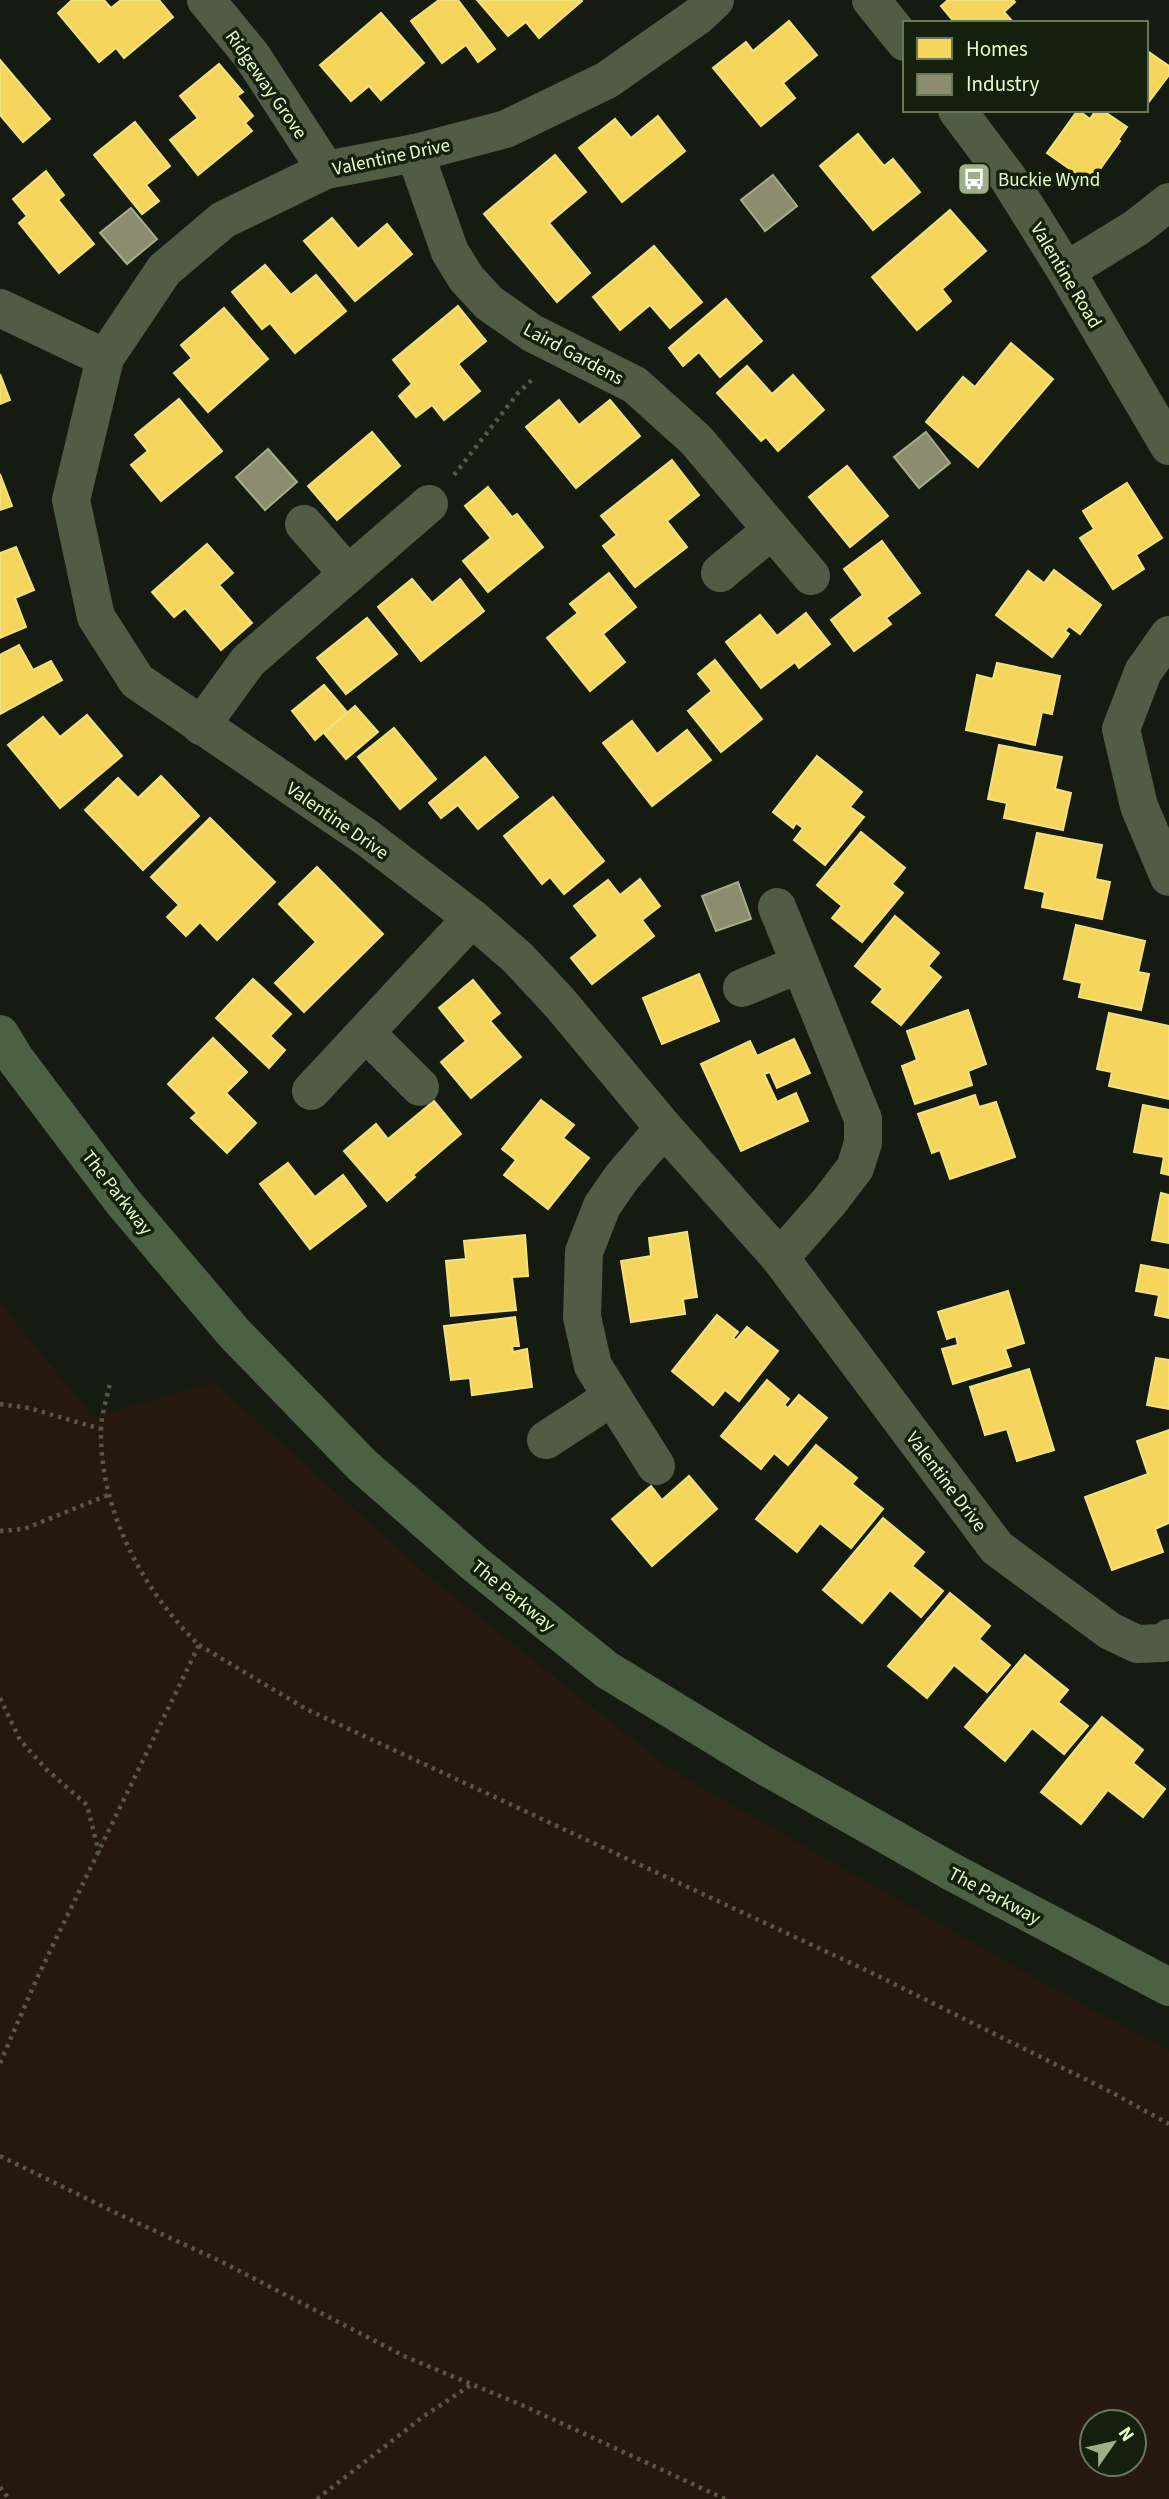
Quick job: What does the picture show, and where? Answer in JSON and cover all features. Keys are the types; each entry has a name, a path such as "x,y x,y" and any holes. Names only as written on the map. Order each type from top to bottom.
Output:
{"main road":[{"name":"The Parkway","path":"0,1034 16,1060 122,1202 234,1332 362,1465 475,1563 607,1670 763,1765 952,1872 1169,1987"}],"street":[{"name":"Ridgeway Grove","path":"206,0 253,56 326,170"},
{"name":"Valentine Drive","path":"715,0 698,16 607,80 506,129 415,153 326,170 223,220 164,270 105,358 71,500 96,617 137,681 366,837 472,918 518,958 779,1258 997,1548 1110,1632 1137,1644 1167,1646"},
{"path":"871,0 903,40"},
{"name":"Valentine Road","path":"958,112 1008,178 1169,446"},
{"name":"Laird Gardens","path":"415,153 450,251 466,278 489,303 531,333 635,385 695,440 811,576"},
{"path":"1066,271 1136,228 1169,202"},
{"path":"0,308 105,358"},
{"path":"201,726 248,661 429,504"},
{"path":"304,524 348,574"},
{"path":"720,573 772,530"},
{"path":"1169,635 1143,672 1121,729 1139,806 1169,877"},
{"path":"777,907 863,1119 863,1143 855,1168 779,1258"},
{"path":"311,1091 472,918"},
{"path":"742,988 800,964"},
{"path":"366,1033 421,1087"},
{"path":"656,1466 593,1366 582,1317 584,1252 602,1206 621,1177 664,1128"},
{"path":"546,1440 612,1397"}],"path":[{"path":"429,504 470,458 518,393 570,352"},
{"path":"110,1383 101,1429 108,1495 125,1541 146,1578 176,1623 199,1645 306,1709 870,1972 1111,2092 1169,2124"},
{"path":"0,1404 29,1408 101,1429"},
{"path":"0,1531 24,1529 108,1495"},
{"path":"0,2063 38,1976 199,1645"},
{"path":"0,1698 20,1740 46,1769 87,1805 99,1853"},
{"path":"0,2156 220,2260 406,2357 524,2406 725,2499"},
{"path":"317,2499 424,2416 472,2384"},
{"path":"0,2487 9,2499"}],"shaded area":[{"path":"0,1303 93,1417 214,1382 429,1577 670,1769 1024,1972 1169,2051 1169,2499 0,2499"}],"building: Homes":[{"path":"72,0 104,0 111,8 121,0 159,0 173,17 124,58 116,48 99,62 58,13"},
{"path":"439,0 458,0 495,49 478,62 466,45 442,63 411,21"},
{"path":"477,0 582,1 539,38 526,22 508,36"},
{"path":"948,0 1015,2 1004,12 1012,21 953,21 941,6"},
{"path":"381,13 424,63 381,100 369,86 351,101 320,65"},
{"path":"789,21 817,55 783,83 795,98 761,126 713,68 746,42 753,51"},
{"path":"1148,51 1169,66 1169,75 1148,103"},
{"path":"0,60 50,119 23,142 0,115"},
{"path":"219,64 243,92 237,96 253,116 245,123 252,131 198,175 170,140 198,118 180,96"},
{"path":"1077,112 1090,119 1095,112 1105,112 1127,127 1090,183 1047,153"},
{"path":"658,116 685,151 622,202 579,148 615,119 631,138"},
{"path":"135,122 170,166 146,185 159,201 142,214 94,155"},
{"path":"858,134 884,166 893,159 920,192 873,230 820,166"},
{"path":"555,155 586,192 549,223 590,273 557,302 484,214"},
{"path":"46,171 64,195 58,200 94,244 59,273 19,223 27,216 13,199"},
{"path":"950,210 986,251 942,289 951,301 917,330 872,277"},
{"path":"332,218 358,249 387,224 412,254 355,301 304,241"},
{"path":"654,246 702,302 670,328 650,305 620,330 593,297"},
{"path":"265,265 291,295 316,275 346,311 295,353 270,323 262,329 232,292"},
{"path":"726,299 762,341 720,377 699,352 683,366 669,348"},
{"path":"458,306 486,341 458,364 480,391 444,420 432,405 416,417 399,396 412,384 393,360"},
{"path":"224,308 268,359 208,412 174,373 192,358 181,345"},
{"path":"1011,343 1053,379 978,467 926,422 963,377 975,387"},
{"path":"747,366 772,394 793,375 824,410 778,451 766,437 761,441 717,393"},
{"path":"0,374 10,400 0,404"},
{"path":"179,399 222,451 161,501 131,465 148,451 135,435"},
{"path":"559,400 579,425 610,400 640,436 576,488 526,427"},
{"path":"372,432 400,466 337,520 308,486"},
{"path":"672,460 699,495 667,521 687,547 635,587 603,546 617,535 601,516"},
{"path":"847,466 888,516 850,547 809,497"},
{"path":"0,474 12,506 0,510"},
{"path":"1127,483 1162,538 1136,555 1144,569 1113,589 1080,538 1094,529 1083,511"},
{"path":"488,487 512,517 517,514 543,547 488,592 463,561 491,538 465,506"},
{"path":"882,541 920,593 886,618 891,624 854,651 831,620 863,595 844,569"},
{"path":"207,544 233,573 219,585 252,623 221,650 185,608 174,617 152,592"},
{"path":"16,547 34,590 15,598 26,627 0,638 0,553"},
{"path":"1054,570 1101,605 1080,634 1069,626 1065,631 1069,634 1052,657 996,615 1028,571 1044,583"},
{"path":"609,573 636,607 603,634 625,662 590,691 547,638 578,613 570,604"},
{"path":"412,579 432,603 460,579 484,611 421,661 378,607"},
{"path":"806,613 830,644 799,668 795,662 761,688 726,642 760,615 777,636"},
{"path":"367,618 397,654 346,694 317,658"},
{"path":"19,645 33,670 51,661 62,680 0,714 0,655"},
{"path":"715,660 762,719 721,752 688,711 712,691 698,674"},
{"path":"997,663 1060,676 1052,714 1042,712 1035,745 966,730 977,675 993,679"},
{"path":"324,685 347,712 315,740 292,711"},
{"path":"355,706 378,732 346,759 324,733"},
{"path":"87,715 122,756 60,808 8,745 43,717 60,737"},
{"path":"632,721 657,754 687,730 711,760 652,806 603,743"},
{"path":"394,728 436,779 400,809 358,757"},
{"path":"999,745 1062,757 1055,789 1071,793 1063,830 1004,818 1007,803 988,799"},
{"path":"817,756 862,792 850,807 864,817 825,865 794,840 803,828 796,823 793,828 773,812"},
{"path":"485,757 518,797 478,829 458,805 441,818 429,803"},
{"path":"161,776 199,816 143,870 85,810 118,778 138,798"},
{"path":"553,797 604,861 564,894 550,877 542,884 504,836"},
{"path":"210,818 275,882 217,940 200,922 186,936 167,917 179,905 151,877"},
{"path":"861,832 905,868 892,884 903,893 862,942 832,918 842,906 817,885"},
{"path":"1037,833 1102,845 1095,879 1110,882 1102,919 1042,907 1045,892 1025,888"},
{"path":"317,867 383,934 304,1012 275,983 316,942 279,904"},
{"path":"640,879 660,906 642,920 654,936 592,984 571,958 598,936 574,906 608,880 620,895"},
{"path":"895,916 939,953 928,966 941,977 901,1025 872,1002 883,989 855,966"},
{"path":"1076,925 1145,941 1138,972 1149,974 1141,1010 1079,997 1082,983 1064,979"},
{"path":"699,974 719,1021 662,1044 643,998"},
{"path":"253,979 291,1014 270,1036 285,1050 269,1068 216,1018"},
{"path":"473,980 500,1013 490,1021 521,1057 471,1098 441,1062 466,1041 439,1008"},
{"path":"968,1010 986,1064 968,1071 972,1085 915,1104 902,1066 917,1060 907,1031"},
{"path":"1109,1013 1169,1026 1169,1099 1109,1086 1112,1072 1097,1069"},
{"path":"213,1038 247,1072 226,1093 256,1123 227,1153 191,1118 197,1113 168,1084"},
{"path":"794,1039 810,1073 777,1088 770,1072 764,1074 777,1102 796,1093 808,1121 741,1151 701,1064 750,1041 757,1056"},
{"path":"975,1095 979,1107 996,1102 1015,1157 950,1179 940,1150 932,1153 918,1114"},
{"path":"541,1100 574,1125 563,1138 589,1158 548,1209 504,1175 516,1160 502,1149"},
{"path":"434,1101 461,1134 387,1201 344,1151 376,1124 388,1139"},
{"path":"1143,1105 1169,1110 1169,1175 1161,1173 1164,1157 1134,1152"},
{"path":"288,1163 315,1197 343,1175 366,1206 310,1249 260,1184"},
{"path":"1161,1193 1169,1195 1169,1243 1152,1240"},
{"path":"687,1232 697,1297 683,1299 685,1314 631,1322 621,1261 651,1256 649,1238"},
{"path":"525,1235 528,1276 512,1277 516,1310 451,1316 446,1261 466,1259 464,1241"},
{"path":"1141,1265 1169,1270 1169,1318 1155,1315 1159,1295 1136,1291"},
{"path":"1008,1291 1024,1343 1005,1349 1011,1366 953,1384 942,1349 958,1345 956,1336 947,1339 938,1312"},
{"path":"717,1315 738,1332 733,1338 736,1340 747,1327 778,1351 739,1401 725,1390 713,1405 672,1371"},
{"path":"515,1317 519,1346 512,1346 513,1352 527,1349 532,1387 472,1395 470,1378 451,1380 444,1326"},
{"path":"1156,1358 1169,1360 1169,1409 1147,1405"},
{"path":"1029,1369 1054,1450 1017,1461 1007,1429 985,1435 970,1387"},
{"path":"767,1380 789,1399 784,1405 788,1408 799,1395 827,1418 788,1465 774,1453 761,1469 721,1436"},
{"path":"1169,1430 1169,1523 1155,1529 1163,1552 1112,1570 1085,1497 1148,1474 1137,1441"},
{"path":"816,1445 857,1478 852,1484 883,1509 851,1548 820,1523 797,1552 756,1519"},
{"path":"689,1476 717,1509 652,1566 612,1519 651,1486 662,1500"},
{"path":"883,1518 924,1552 912,1566 943,1591 921,1617 890,1590 862,1623 823,1590"},
{"path":"950,1593 990,1626 979,1639 1010,1665 987,1692 954,1665 927,1698 888,1666"},
{"path":"1025,1655 1068,1690 1058,1702 1088,1726 1064,1754 1032,1728 1005,1761 965,1727"},
{"path":"1102,1717 1143,1750 1133,1763 1165,1789 1143,1817 1108,1790 1081,1824 1041,1792"}],"building: Industry":[{"path":"773,175 797,206 765,231 741,200"},
{"path":"131,208 157,239 127,264 100,233"},
{"path":"926,432 950,463 919,488 894,457"},
{"path":"268,449 297,482 265,510 236,477"},
{"path":"738,882 751,919 716,931 702,896"}],"place":[{"name":"Buckie Wynd","path":"974,179"}]}
